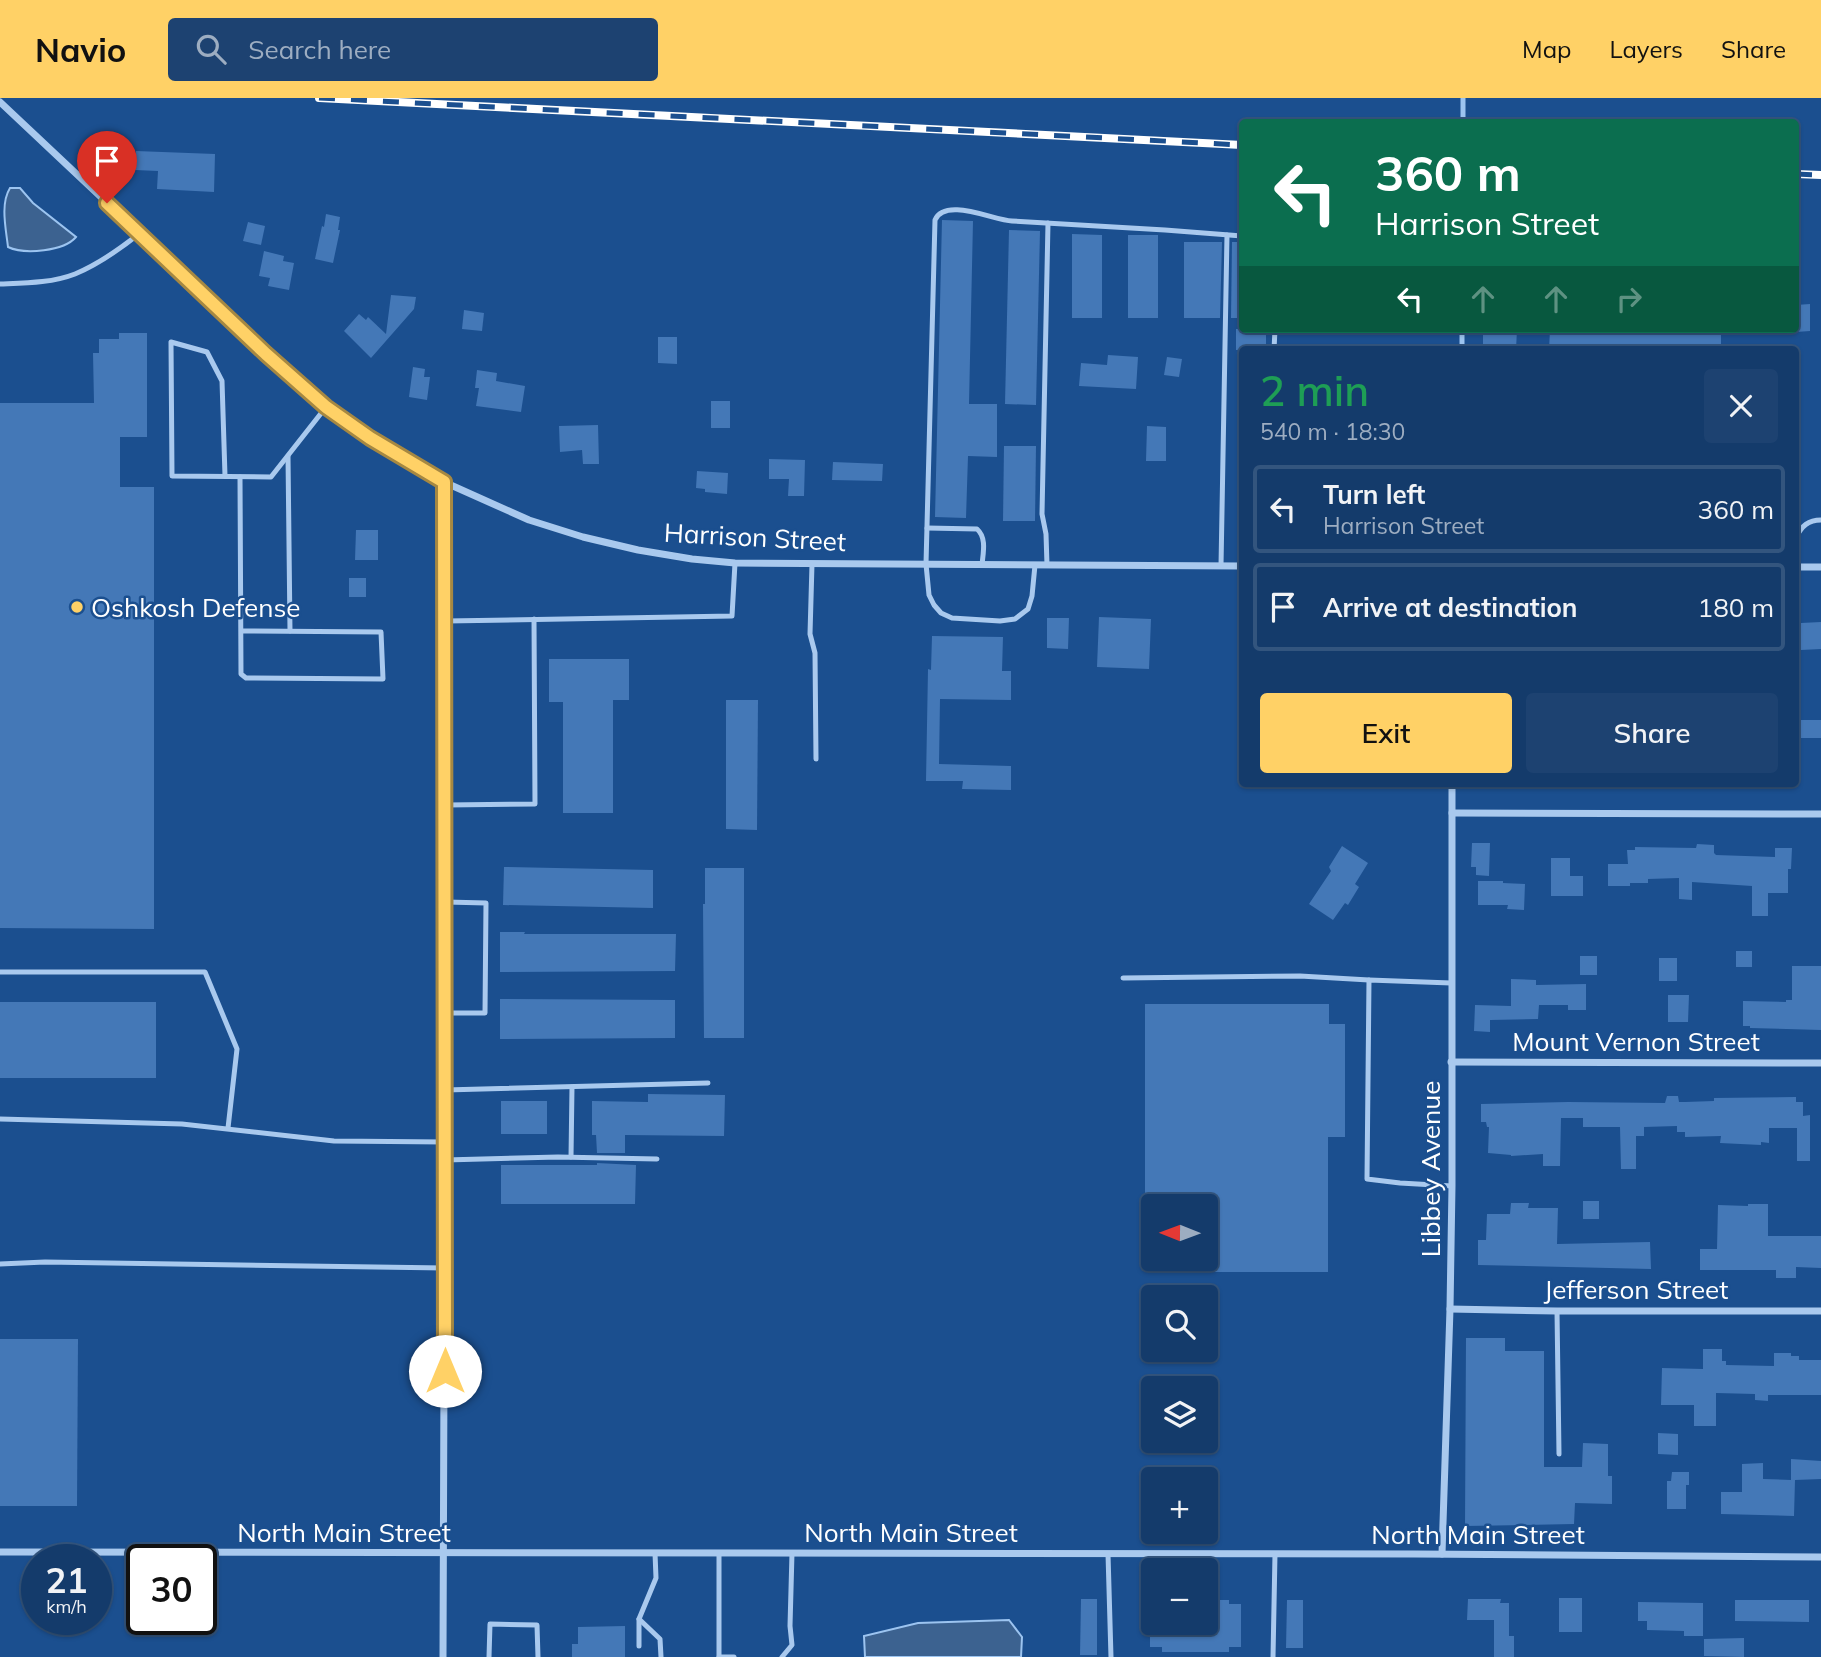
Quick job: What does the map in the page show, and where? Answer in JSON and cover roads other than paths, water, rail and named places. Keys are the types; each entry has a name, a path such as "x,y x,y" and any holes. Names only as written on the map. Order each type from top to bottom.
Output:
{"street":[{"name":"Harrison Street","path":"0,102 326,407 370,438 444,482 529,520 638,550 692,559 735,562 1239,566"},
{"path":"443,1657 446,902 444,482"},
{"path":"1799,567 1821,567"},
{"name":"Libbey Avenue","path":"1442,1554 1452,1185 1452,787"},
{"path":"1452,813 1821,814"},
{"name":"Mount Vernon Street","path":"1451,1062 1821,1063"},
{"name":"Jefferson Street","path":"1450,1309 1821,1311"},
{"name":"North Main Street","path":"0,1552 1821,1557"}],"lane":[{"path":"1035,565 1028,609 1015,619 1000,621 952,618 941,613 929,595 926,564 937,214 944,210 973,211 999,220 1239,236"},
{"path":"1047,565 1042,514 1048,223"},
{"path":"0,284 29,283 76,273 119,250 140,233"},
{"path":"1221,566 1227,235"},
{"path":"225,476 222,381 207,352 171,342 172,476 271,477 326,407"},
{"path":"288,455 290,631"},
{"path":"240,477 241,674 246,678 383,679 382,632 242,631"},
{"path":"1799,531 1809,522 1821,520"},
{"path":"927,528 978,529 984,540 982,565"},
{"path":"446,621 732,616 735,562"},
{"path":"812,564 810,634 815,653 816,759"},
{"path":"446,805 535,804 534,619"},
{"path":"445,1013 485,1013 486,903 446,902"},
{"path":"0,972 205,972 237,1049 228,1128"},
{"path":"1124,978 1300,976 1451,983"},
{"path":"1369,980 1367,1180 1452,1185"},
{"path":"445,1090 708,1083"},
{"path":"571,1157 572,1087"},
{"path":"0,1119 182,1124 334,1141 445,1142"},
{"path":"445,1160 571,1157 657,1159"},
{"path":"0,1264 45,1262 445,1268"},
{"path":"1557,1311 1559,1454"},
{"path":"639,1646 639,1619 656,1578 655,1553"},
{"path":"719,1553 719,1657 734,1657"},
{"path":"782,1657 792,1645 792,1553"},
{"path":"1108,1554 1111,1657"},
{"path":"1273,1657 1275,1554"},
{"path":"639,1619 660,1639 661,1657"},
{"path":"489,1657 490,1624 537,1625 538,1657"}],"water":[{"path":"10,188 20,188 33,203 76,237 63,246 44,250 24,251 8,247 4,209"},
{"path":"1009,1620 1022,1637 1021,1657 865,1657 864,1636 918,1623"}],"waterway":[{"path":"1463,98 1463,119"},
{"path":"1462,333 1462,346"}],"railway":[{"path":"319,98 1239,145"},
{"path":"1799,174 1821,175"}],"place":[{"name":"Oshkosh Defense","path":"77,607"}]}
